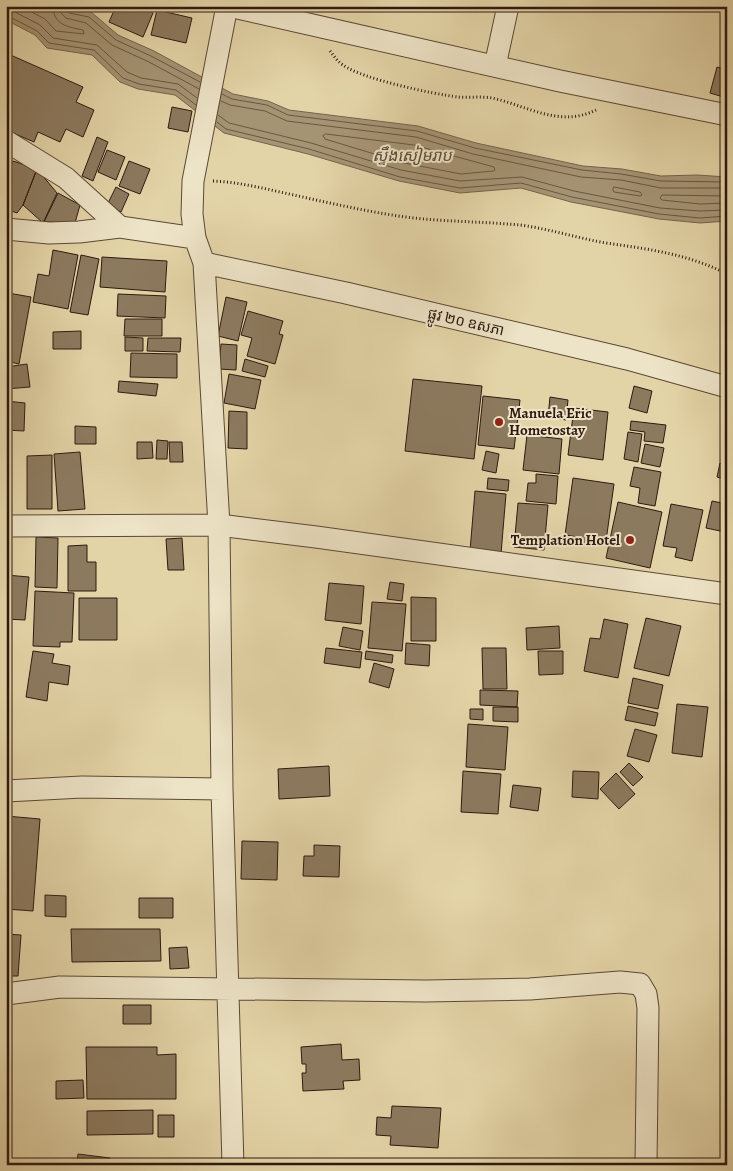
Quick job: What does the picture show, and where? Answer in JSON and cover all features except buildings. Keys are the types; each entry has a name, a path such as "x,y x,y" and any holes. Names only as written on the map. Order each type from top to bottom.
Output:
{"street":[{"path":"233,1165 222,789 219,526 204,263 195,238 192,214 195,167 228,6 625,95 727,115"},
{"path":"495,66 508,6"},
{"path":"6,141 66,178 120,227"},
{"path":"6,229 49,233 79,232 120,227 195,238"},
{"name":"ផ្លូវ ២០ ឧសភា","path":"204,263 346,293 627,359 727,387"},
{"path":"6,526 219,526 316,537 727,594"},
{"path":"6,792 82,787 222,789"},
{"path":"6,994 60,987 426,991 530,988 620,982 640,984 646,994 648,1008 646,1165"}],"path":[{"path":"327,47 343,65 367,77 433,92 459,97 491,98 542,115 583,116 603,106"},
{"path":"212,181 259,187 340,206 394,216 520,225 552,230 593,241 668,252 696,260 727,274"}],"water":[{"name":"ស្ទឹងសៀមរាប","path":"15,6 63,7 91,12 118,35 154,51 233,94 268,101 289,110 418,126 476,143 583,166 622,169 661,176 697,175 727,177 727,221 700,223 659,219 571,202 521,188 460,193 399,181 308,154 224,133 175,95 138,89 120,82 92,55 47,48 35,35 6,20 6,8"}],"place":[{"name":"Manuela Eric Hometostay","path":"499,422"},
{"name":"Templation Hotel","path":"630,540"}]}
